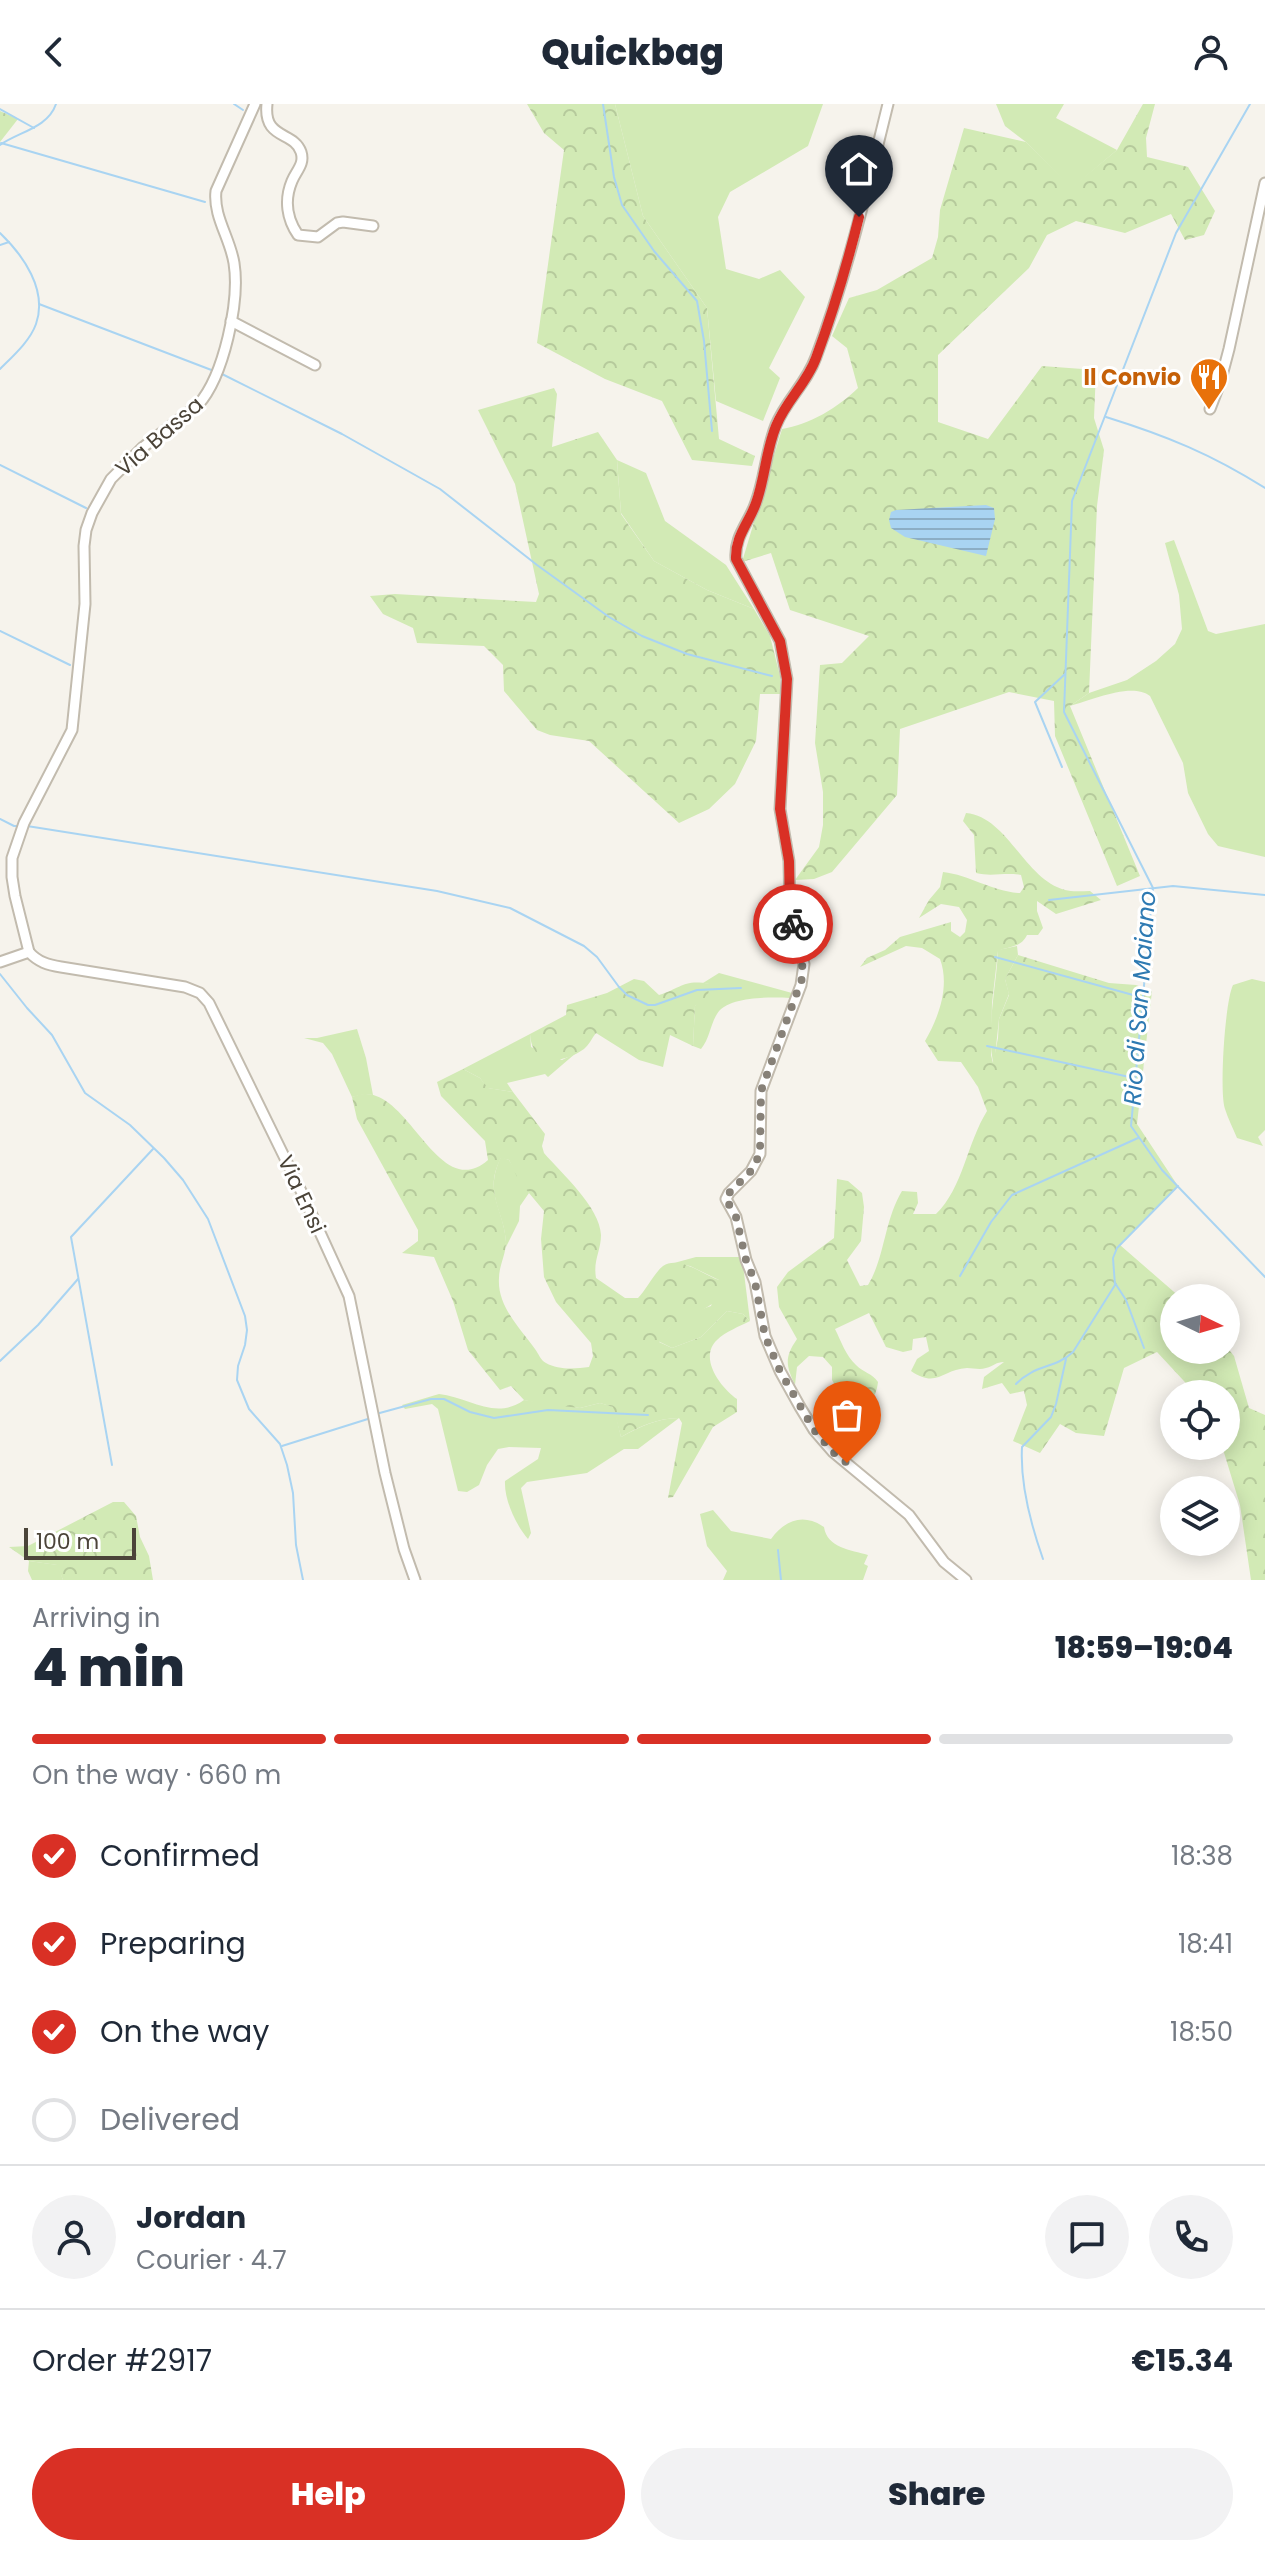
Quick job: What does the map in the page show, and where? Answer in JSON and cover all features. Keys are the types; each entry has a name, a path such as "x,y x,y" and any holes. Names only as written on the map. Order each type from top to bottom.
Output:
{"street":[{"name":"Via Bassa","path":"29,952 12,877 12,858 23,826 72,730 85,604 84,546 92,513 111,479 142,448 206,396 216,372 235,298 234,261 218,214 216,191 255,104"},
{"path":"267,104 269,125 299,147 301,154 299,169 287,199 289,217 298,235 318,237 343,222 373,226"},
{"path":"888,104 848,260 816,359 776,424 758,499 735,548 736,559 780,641 786,669 780,809 789,861 790,913 804,964 801,985 761,1091 760,1154 751,1171 726,1199 736,1217 746,1260 755,1282 765,1336 780,1371 807,1419 833,1452 909,1515 935,1552 966,1580"},
{"path":"1210,409 1229,349 1265,183"},
{"path":"231,321 315,365"},
{"path":"0,962 29,952"},
{"name":"Via Ensi","path":"29,952 35,959 61,967 185,987 200,993 209,1003 340,1271 349,1296 400,1534 415,1580"}],"green space":[{"path":"527,104 615,104 643,216 707,308 719,439 755,456 752,466 692,460 662,401 605,379 537,343 564,150 544,133"},
{"path":"615,104 823,104 808,146 730,192 718,217 726,269 759,279 780,270 805,297 769,368 780,378 763,421 716,401 707,308 643,216"},
{"path":"996,104 1064,104 1056,118 1117,150 1072,188 1026,142 1005,126"},
{"path":"1143,104 1155,104 1146,138 1147,157 1188,167 1215,211 1204,235 1185,240 1171,214 1125,233 1076,221 1047,235 1029,268 938,355 938,422 988,439 1042,366 1096,370 1094,418 1104,450 1097,506 1089,693 1070,706 1140,876 1117,886 1055,736 1054,701 1009,692 900,729 897,795 832,872 814,879 795,880 819,847 823,825 823,792 815,743 820,665 842,663 869,636 790,610 771,553 742,562 782,429 803,424 823,414 858,388 847,348 832,336 849,298 877,290 932,258 938,237 940,210 964,128 1026,142 1072,187 1117,150"},
{"path":"0,111 18,119 0,142"},
{"path":"554,388 557,394 552,447 598,432 617,460 621,514 654,561 707,590 754,609 770,636 780,676 780,694 760,694 756,741 735,784 709,809 679,823 589,741 537,730 504,691 503,665 484,646 417,643 413,628 383,614 370,596 395,594 536,602 539,594 515,484 478,410"},
{"path":"617,460 646,473 665,521 726,565 754,609 707,590 654,561 621,513"},
{"path":"1174,540 1208,631 1216,634 1265,624 1265,857 1218,846 1208,834 1188,793 1183,763 1150,696 1142,692 1123,691 1070,706 1089,693 1127,680 1175,644 1182,629 1179,595 1165,543"},
{"path":"966,813 981,817 1005,836 1038,874 1051,884 1068,891 1090,891 1101,900 1056,914 1037,901 1043,928 1038,935 1027,935 1018,944 998,951 992,1003 993,1063 999,1019 1009,995 1005,979 1018,955 1109,983 1136,985 1152,991 1137,1124 1178,1186 1120,1245 1165,1284 1160,1284 1160,1355 1157,1352 1124,1368 1104,1436 1076,1433 1060,1424 1040,1453 1013,1441 1027,1405 1024,1391 1010,1394 1002,1383 982,1389 984,1377 1004,1362 984,1369 959,1369 934,1378 920,1376 911,1371 917,1359 929,1351 926,1337 913,1339 912,1350 903,1352 886,1347 869,1313 835,1329 852,1361 878,1382 870,1401 850,1410 832,1380 832,1367 823,1357 809,1356 797,1367 795,1385 788,1367 788,1357 797,1339 779,1307 777,1287 788,1272 834,1238 837,1179 848,1181 862,1193 861,1241 847,1260 860,1286 868,1285 878,1263 891,1214 902,1191 917,1192 918,1203 913,1214 936,1214 953,1191 987,1111 978,1087 961,1062 938,1061 925,1041 942,1001 944,980 940,959 922,948 906,946 860,967 867,958 885,950 900,937 951,922 951,931 960,937 965,932 967,920 959,907 941,904 919,918 940,887 943,872 1020,893 1024,887 1021,875 976,873 974,835 963,821"},
{"path":"1017,946 1018,955 1005,979 1009,994 999,1019 994,1065 991,1024 998,950"},
{"path":"719,973 792,993 790,998 750,999 722,1008 701,1049 693,1046 695,1006 709,984 703,983"},
{"path":"634,979 644,981 659,995 688,983 710,984 708,995 695,1006 693,1046 670,1035 663,1067 639,1060 596,1033 584,1049 567,1058 550,1060 536,1052 530,1034 566,1015 567,1005 607,993"},
{"path":"1252,979 1265,982 1265,1130 1258,1137 1263,1146 1237,1138 1223,1099 1224,1047 1230,994 1233,985"},
{"path":"357,1029 373,1095 352,1097 332,1054 323,1043 304,1038"},
{"path":"530,1034 531,1047 562,1060 576,1053 548,1077 545,1074 507,1083 513,1092 487,1088 480,1078 463,1069"},
{"path":"463,1069 480,1078 488,1088 513,1092 545,1134 544,1153 587,1202 599,1224 601,1235 596,1278 625,1298 638,1298 660,1269 669,1263 684,1264 719,1280 719,1298 671,1327 659,1342 672,1348 701,1337 727,1311 743,1314 750,1321 720,1337 710,1355 714,1372 724,1388 737,1399 737,1412 713,1427 673,1497 668,1498 682,1423 679,1418 656,1421 621,1437 613,1407 600,1403 580,1408 542,1404 524,1400 511,1386 500,1390 468,1350 453,1301 434,1257 402,1253 418,1241 418,1230 357,1119 352,1097 364,1094 381,1098 396,1109 439,1157 454,1167 470,1169 488,1160 485,1141 441,1096 437,1082","holes":["501,1158 509,1160 519,1181 544,1211 541,1239 544,1277 556,1302 591,1343 593,1356 589,1367 561,1368 544,1362 502,1298 499,1274 506,1242 494,1181"]},
{"path":"501,1157 509,1160 529,1193 520,1206 519,1221 506,1247 494,1194"},
{"path":"696,1257 742,1257 750,1321 743,1314 727,1311 701,1337 672,1348 658,1341 674,1324 711,1306 719,1280 690,1266 674,1263"},
{"path":"1168,1364 1236,1364 1249,1408 1265,1415 1265,1580 1251,1580 1240,1505 1240,1476 1231,1476 1226,1460 1240,1460 1240,1380 1183,1380"},
{"path":"439,1394 492,1408 513,1406 524,1400 580,1408 600,1403 614,1407 621,1437 656,1421 679,1418 638,1449 624,1449 587,1473 527,1482 521,1488 531,1533 528,1539 512,1512 505,1481 538,1459 541,1448 498,1449 479,1485 467,1492 458,1491 438,1409 432,1404 405,1409 402,1405"},
{"path":"113,1502 124,1502 136,1516 153,1580 63,1580 57,1565 29,1561 9,1547 28,1546"},
{"path":"713,1510 731,1531 771,1539 788,1523 809,1520 816,1523 824,1527 835,1544 868,1555 863,1580 723,1580 727,1571 707,1546 700,1514"},
{"path":"29,1561 58,1565 63,1580 32,1580 28,1571"}],"water":[{"path":"986,505 994,508 995,519 986,556 905,537 891,528 889,520 891,512 896,510"}],"waterway":[{"path":"0,145 40,124 56,104"},
{"path":"234,104 243,110"},
{"path":"603,104 614,177 622,205 654,251 697,301 712,431"},
{"name":"Rio di San Maiano","path":"1250,104 1176,233 1072,501 1064,712 1153,888 1131,1126 1162,1170 1265,1277"},
{"path":"0,109 34,128"},
{"path":"1,143 205,202"},
{"path":"0,233 25,262 39,299 36,324 30,336 0,369"},
{"path":"0,245 9,242"},
{"path":"39,304 214,371"},
{"path":"220,373 342,434 440,489 537,565 609,617 642,636 687,654 772,676"},
{"path":"1106,417 1188,447 1265,488"},
{"path":"0,465 86,508"},
{"path":"0,631 70,665"},
{"path":"1062,767 1035,702 1065,674"},
{"path":"0,819 20,826"},
{"path":"27,826 437,891 510,908 584,946 597,957 627,995 648,1005 697,990 741,988"},
{"name":"Rio di San Maiano","path":"1049,900 1173,886 1265,895"},
{"path":"995,957 1144,998"},
{"path":"0,974 52,1035 85,1093 130,1125 164,1158 183,1180 208,1219 245,1316 247,1330 237,1380 249,1409 280,1444 287,1465 303,1580"},
{"path":"987,1046 1134,1078"},
{"path":"960,1276 991,1222 1012,1195 1138,1138"},
{"path":"112,1465 71,1237 153,1149"},
{"path":"1016,1384 1030,1373 1073,1352 1115,1285 1113,1258 1117,1248 1178,1186"},
{"path":"0,1361 38,1325 78,1279"},
{"path":"1115,1283 1126,1300 1144,1348"},
{"path":"1043,1559 1027,1504 1022,1447 1051,1417 1066,1359"},
{"path":"376,1414 431,1399 444,1399 470,1412 494,1418 548,1410 648,1415"},
{"path":"282,1446 371,1418"},
{"path":"778,1550 781,1580"}],"way so far":[{"path":"793,924 804,964 803,976 761,1091 760,1154 751,1171 726,1199 736,1217 746,1260 755,1282 765,1336 780,1371 814,1430 847,1463"}],"place":[{"name":"Il Convio","path":"1209,411"}],"route":[{"path":"793,924 789,861 780,809 787,679 780,641 736,559 735,548 758,499 776,424 816,359 859,217"}]}
